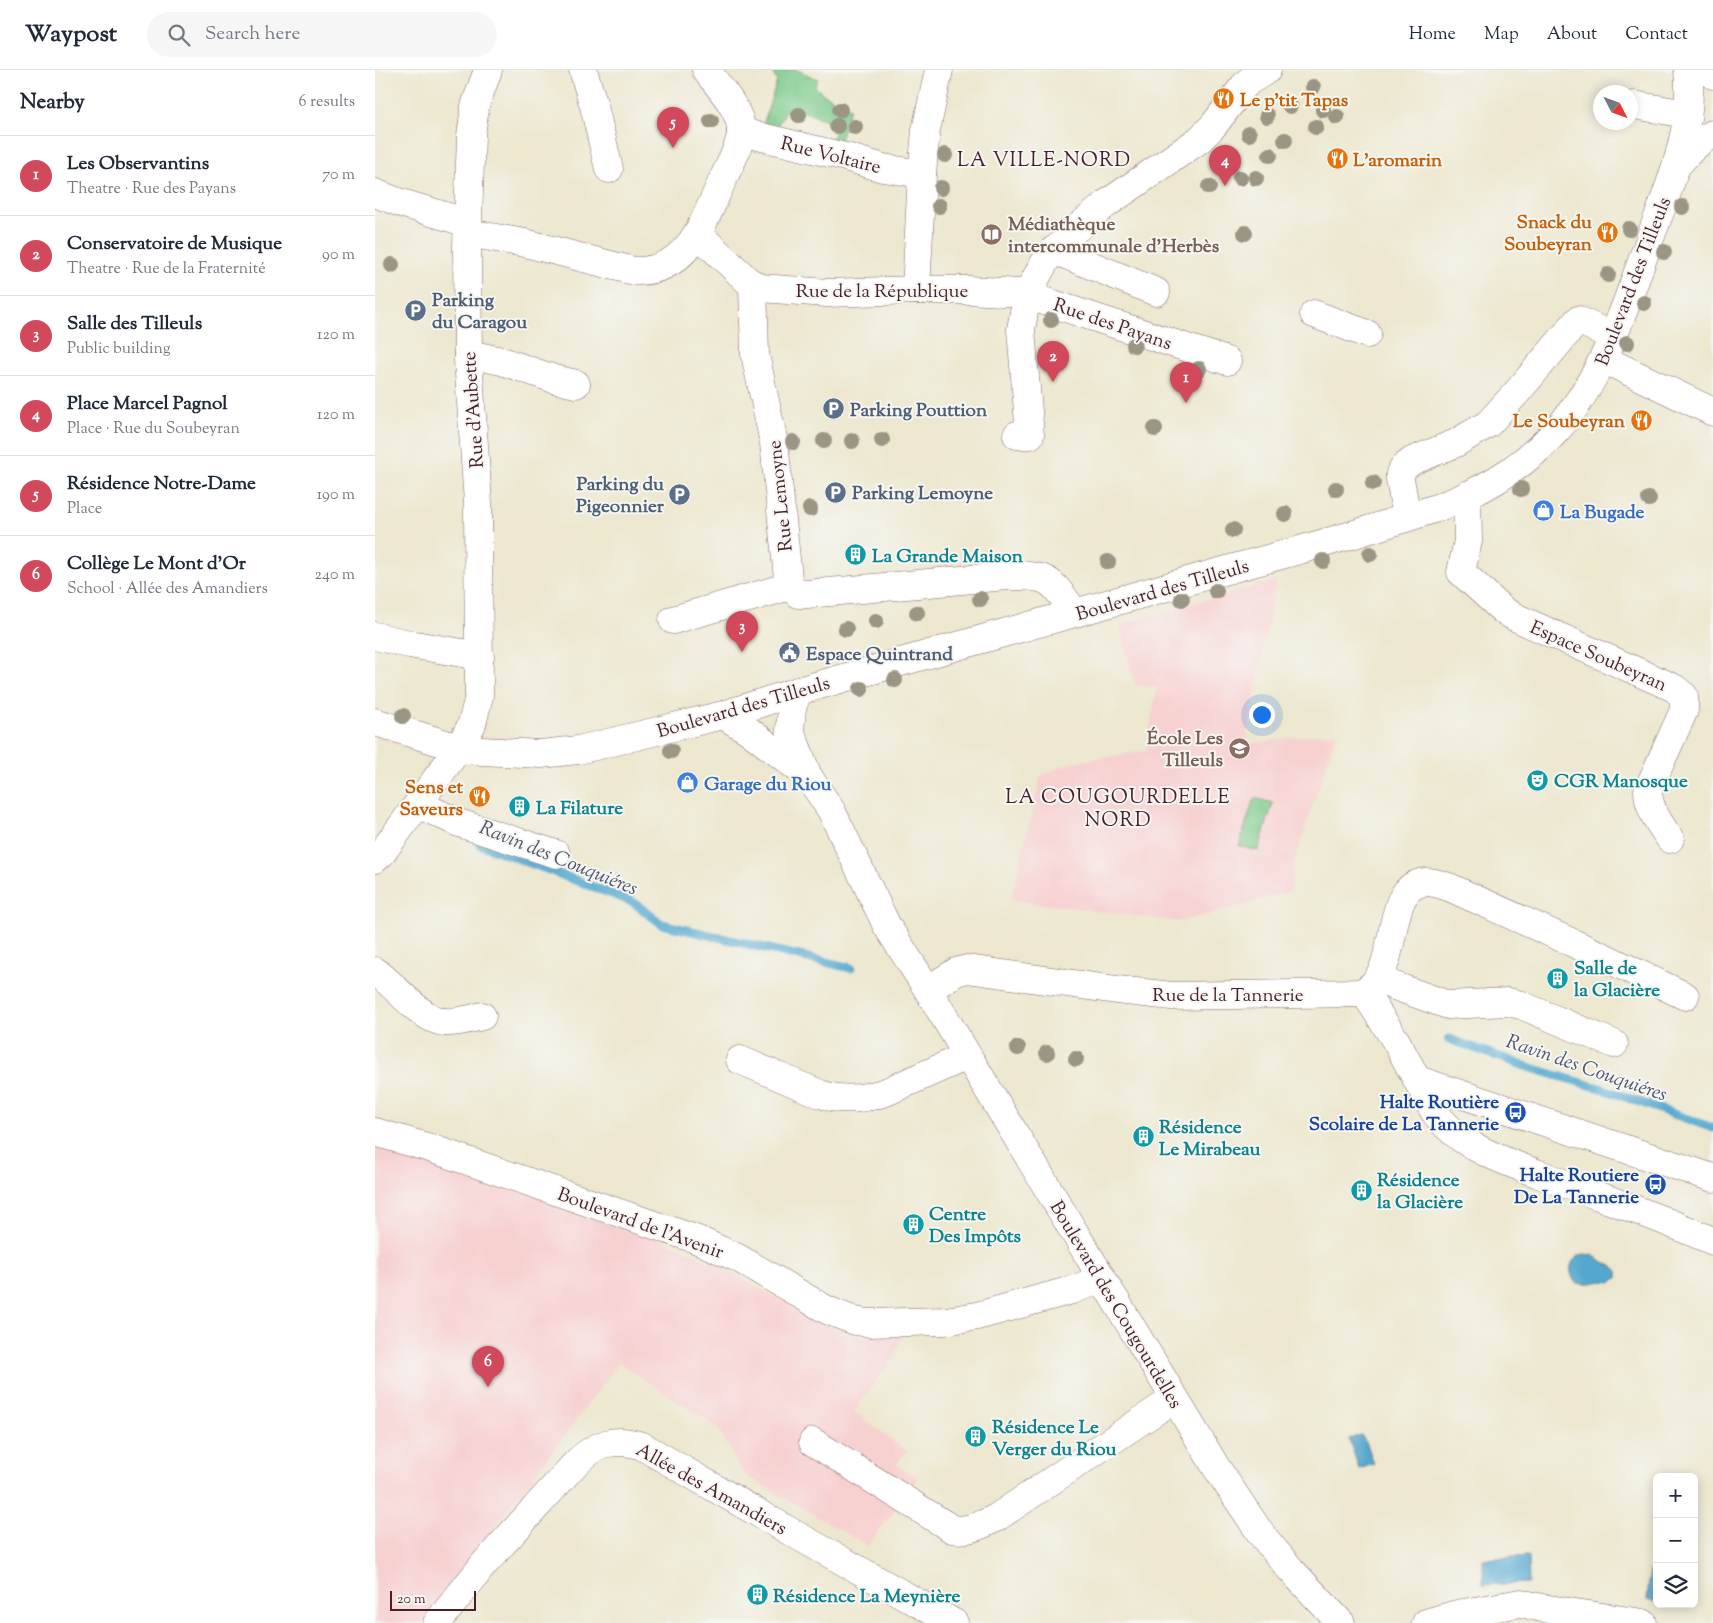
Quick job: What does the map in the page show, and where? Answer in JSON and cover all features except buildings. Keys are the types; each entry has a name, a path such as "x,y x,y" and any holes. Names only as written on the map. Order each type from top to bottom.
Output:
{"street":[{"name":"Rue d'Aubette","path":"375,859 459,748 472,724 479,696 477,503 467,312 469,151 475,106 488,70"},
{"path":"583,70 609,169"},
{"path":"375,193 468,228 634,271 655,270 666,265 682,252 698,234 733,157 741,132 737,114 706,70"},
{"path":"916,290 921,174 926,130 939,70"},
{"path":"1017,435 1029,435 1021,330 1027,294 1046,260 1054,250 1106,204 1199,140 1213,126 1244,86 1267,70"},
{"name":"Boulevard des Tilleuls","path":"375,722 459,748 541,754 578,750 723,715 798,691 1348,536 1442,506 1491,484 1526,458 1555,432 1586,390 1609,348 1677,164 1687,114 1688,70"},
{"path":"1708,70 1713,74"},
{"path":"1638,106 1687,114"},
{"name":"Rue Voltaire","path":"741,132 846,157 883,168 921,174"},
{"path":"1677,164 1710,133"},
{"path":"698,234 753,285"},
{"path":"1054,250 1156,292"},
{"name":"Rue de la République","path":"753,285 761,288 827,293 968,290 1027,294"},
{"name":"Rue Lemoyne","path":"753,285 755,354 774,443 790,586"},
{"name":"Rue des Payans","path":"1027,294 1227,361"},
{"path":"1313,304 1367,334"},
{"path":"1407,517 1400,479 1400,473 1403,468 1407,464 1456,442 1488,424 1578,320 1609,348 1713,412"},
{"path":"468,354 502,360 554,379 576,384"},
{"name":"Espace Soubeyran","path":"1467,495 1468,541 1461,572 1504,611 1674,688 1684,696 1684,710 1648,790 1648,797 1654,815 1670,839"},
{"path":"673,620 790,586 795,591 803,594 1005,576 1044,578 1053,584 1075,613"},
{"path":"375,636 480,656"},
{"path":"798,691 792,708 790,730 808,776 831,810 887,926 928,990"},
{"path":"723,715 753,734 808,776"},
{"path":"415,808 556,854"},
{"path":"1371,986 1387,958 1403,898 1409,889 1417,884 1427,882 1449,887 1685,996"},
{"name":"Rue de la Tannerie","path":"928,990 956,972 967,969 1172,996 1355,994 1371,986"},
{"path":"375,970 421,1011 440,1021 461,1021 483,1016"},
{"path":"1371,986 1442,1004 1508,1002 1521,1005 1614,1044"},
{"path":"1371,986 1396,1041 1418,1080 1425,1098 1441,1121 1451,1131 1474,1147 1505,1162 1645,1213 1713,1241"},
{"name":"Boulevard des Cougourdelles","path":"928,990 1216,1468 1261,1534 1291,1570 1333,1615 1359,1623"},
{"path":"740,1060 819,1094 829,1097 852,1098 875,1096 886,1092 967,1056"},
{"path":"1418,1080 1713,1178"},
{"name":"Boulevard de l'Avenir","path":"375,1132 430,1148 699,1240 738,1258 827,1310 855,1321 894,1323 945,1321 977,1316 1018,1306 1102,1279"},
{"path":"1645,1213 1713,1227"},
{"path":"813,1442 952,1529 961,1530 981,1525 996,1518 1175,1398"},
{"name":"Allée des Amandiers","path":"437,1623 485,1563 576,1463 584,1455 597,1447 617,1441 642,1446 954,1623"},
{"path":"1426,1623 1457,1614 1521,1603 1643,1623"},
{"path":"1494,1623 1543,1608"}],"shaded area":[{"name":"École Les Tilleuls","path":"1276,580 1246,744 1337,732 1295,859 1291,891 1182,922 1011,900 1041,776 1070,763 1146,751 1157,687 1136,686 1119,625"},
{"path":"375,1147 430,1162 623,1223 703,1257 816,1319 847,1332 860,1336 903,1334 894,1357 854,1412 907,1451 896,1465 918,1479 868,1546 745,1475 717,1427 619,1363 423,1623 375,1623"}],"green space":[{"path":"771,70 797,70 818,79 815,86 823,94 850,108 839,143 832,140 837,123 788,107 775,130 764,122 777,81"},
{"path":"1254,798 1273,803 1258,851 1239,846"}],"water":[{"path":"1584,1254 1592,1255 1615,1268 1618,1271 1618,1278 1611,1282 1600,1281 1584,1284 1575,1282 1571,1273 1571,1265 1576,1258"},
{"path":"1361,1435 1367,1444 1374,1464 1359,1469 1349,1439"},
{"path":"1528,1556 1529,1583 1483,1585 1483,1559"},
{"path":"1650,1570 1653,1570 1653,1601 1647,1600"}],"waterway":[{"name":"Ravin des Couquiéres","path":"480,844 633,902 662,924 851,968"},
{"name":"Ravin des Couquiéres","path":"1449,1039 1528,1067 1603,1089 1713,1128"}],"place":[{"name":"Le p'tit Tapas","path":"1224,99"},
{"name":"Résidence Notre-Dame","path":"673,148"},
{"name":"L'aromarin","path":"1337,159"},
{"name":"Place Marcel Pagnol","path":"1225,186"},
{"name":"Snack du Soubeyran","path":"1608,232"},
{"name":"Médiathèque intercommunale d'Herbès","path":"992,234"},
{"name":"Parking du Caragou","path":"416,310"},
{"name":"Conservatoire de Musique","path":"1053,382"},
{"name":"Les Observantins","path":"1186,403"},
{"name":"Parking Pouttion","path":"834,409"},
{"name":"Le Soubeyran","path":"1641,420"},
{"name":"Parking Lemoyne","path":"836,492"},
{"name":"Parking du Pigeonnier","path":"680,494"},
{"name":"La Bugade","path":"1544,511"},
{"name":"La Grande Maison","path":"856,555"},
{"name":"Salle des Tilleuls","path":"742,652"},
{"name":"Espace Quintrand","path":"790,653"},
{"name":"École Les Tilleuls","path":"1239,748"},
{"name":"CGR Manosque","path":"1538,780"},
{"name":"Garage du Riou","path":"688,783"},
{"name":"Sens et Saveurs","path":"479,797"},
{"name":"La Filature","path":"520,807"},
{"name":"Salle de la Glacière","path":"1558,978"},
{"name":"Halte Routière Scolaire de La Tannerie","path":"1515,1112"},
{"name":"Résidence Le Mirabeau","path":"1143,1137"},
{"name":"Halte Routiere De La Tannerie","path":"1655,1185"},
{"name":"Résidence la Glacière","path":"1361,1190"},
{"name":"Centre Des Impôts","path":"913,1224"},
{"name":"Collège Le Mont d'Or","path":"488,1387"},
{"name":"Résidence Le Verger du Riou","path":"976,1437"},
{"name":"Résidence La Meynière","path":"757,1595"}],"district":[{"name":"LA VILLE-NORD","path":"1044,159"},
{"name":"LA COUGOURDELLE NORD","path":"1118,808"}]}
